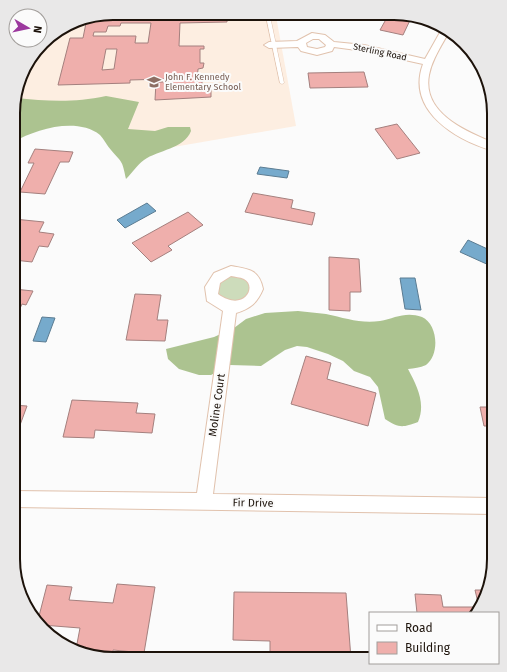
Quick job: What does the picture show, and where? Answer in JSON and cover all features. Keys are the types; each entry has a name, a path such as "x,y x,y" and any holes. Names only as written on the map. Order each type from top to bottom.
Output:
{"street":[{"path":"443,35 429,63 423,85 425,95 432,108 445,122 455,129 487,144"},
{"name":"Sterling Road","path":"301,44 304,39 312,36 322,37 331,44 364,48 429,63"},
{"path":"271,44 301,44 304,49 317,52 329,48 331,44"},
{"name":"Moline Court","path":"204,502 230,307"},
{"name":"Fir Drive","path":"20,499 487,506"}],"lane":[{"path":"268,20 271,44 282,83"}],"shaded area":[{"name":"John F. Kennedy Elementary School","path":"107,20 277,20 296,126 133,154 113,117 21,101 27,78 39,57 52,43 83,25"}],"green space":[{"path":"106,96 139,102 128,129 155,131 168,127 190,127 191,131 183,142 144,160 126,179 123,165 120,160 100,135 91,130 80,127 57,127 45,129 20,139 21,99 60,101"},
{"path":"226,275 244,276 253,289 239,303 218,297 217,283"},
{"path":"298,311 326,314 366,322 380,321 406,315 416,315 427,321 434,333 434,354 426,365 408,369 421,401 418,422 401,426 385,419 378,387 370,377 354,371 343,361 307,347 297,346 285,350 261,366 230,365 211,375 199,375 179,369 168,359 166,349 214,337 234,328 246,319 265,313"}],"water":[{"path":"260,167 289,171 287,178 257,174"},
{"path":"147,203 156,211 125,228 117,220"},
{"path":"468,240 487,249 487,264 460,252"},
{"path":"400,278 415,278 421,310 405,309"},
{"path":"42,317 55,318 46,342 33,341"}],"building":[{"path":"107,20 227,20 227,22 180,23 179,46 204,46 204,49 200,49 200,63 204,63 203,68 198,69 197,81 202,81 202,85 211,85 211,97 155,100 156,82 165,82 165,79 130,80 130,83 58,85 70,38 83,38 86,24","holes":["121,23 151,23 148,43 135,43 136,36 93,36 94,32 106,32 108,26 120,26","106,49 117,49 114,69 102,70"]},
{"path":"386,20 409,22 403,35 380,30"},
{"path":"364,72 368,87 310,88 308,73"},
{"path":"397,124 420,153 397,159 375,129"},
{"path":"35,149 73,152 69,162 60,162 45,194 20,192 34,163 28,163"},
{"path":"253,193 293,200 291,208 315,213 312,225 245,212"},
{"path":"188,212 203,225 168,246 172,250 151,262 132,243"},
{"path":"20,220 44,222 39,232 54,234 48,247 39,246 32,262 20,261"},
{"path":"329,257 359,259 361,292 350,292 350,311 329,310"},
{"path":"20,290 33,291 26,305 22,304 20,308"},
{"path":"135,294 161,295 157,320 168,320 165,341 126,340"},
{"path":"306,356 331,363 327,379 376,393 368,426 291,404"},
{"path":"72,400 138,403 136,413 155,414 152,433 95,430 94,438 63,437"},
{"path":"20,406 27,406 20,425"},
{"path":"480,407 487,407 487,426 484,426"},
{"path":"117,584 155,587 144,652 113,650 113,652 89,649 77,644 80,628 48,625 39,615 47,585 72,587 69,600 113,603"},
{"path":"475,590 482,590 477,599"},
{"path":"234,592 346,593 350,652 270,652 270,641 233,640"},
{"path":"415,594 441,595 443,607 473,607 470,612 417,612"}],"place":[{"name":"John F. Kennedy Elementary School","path":"154,82"}]}
